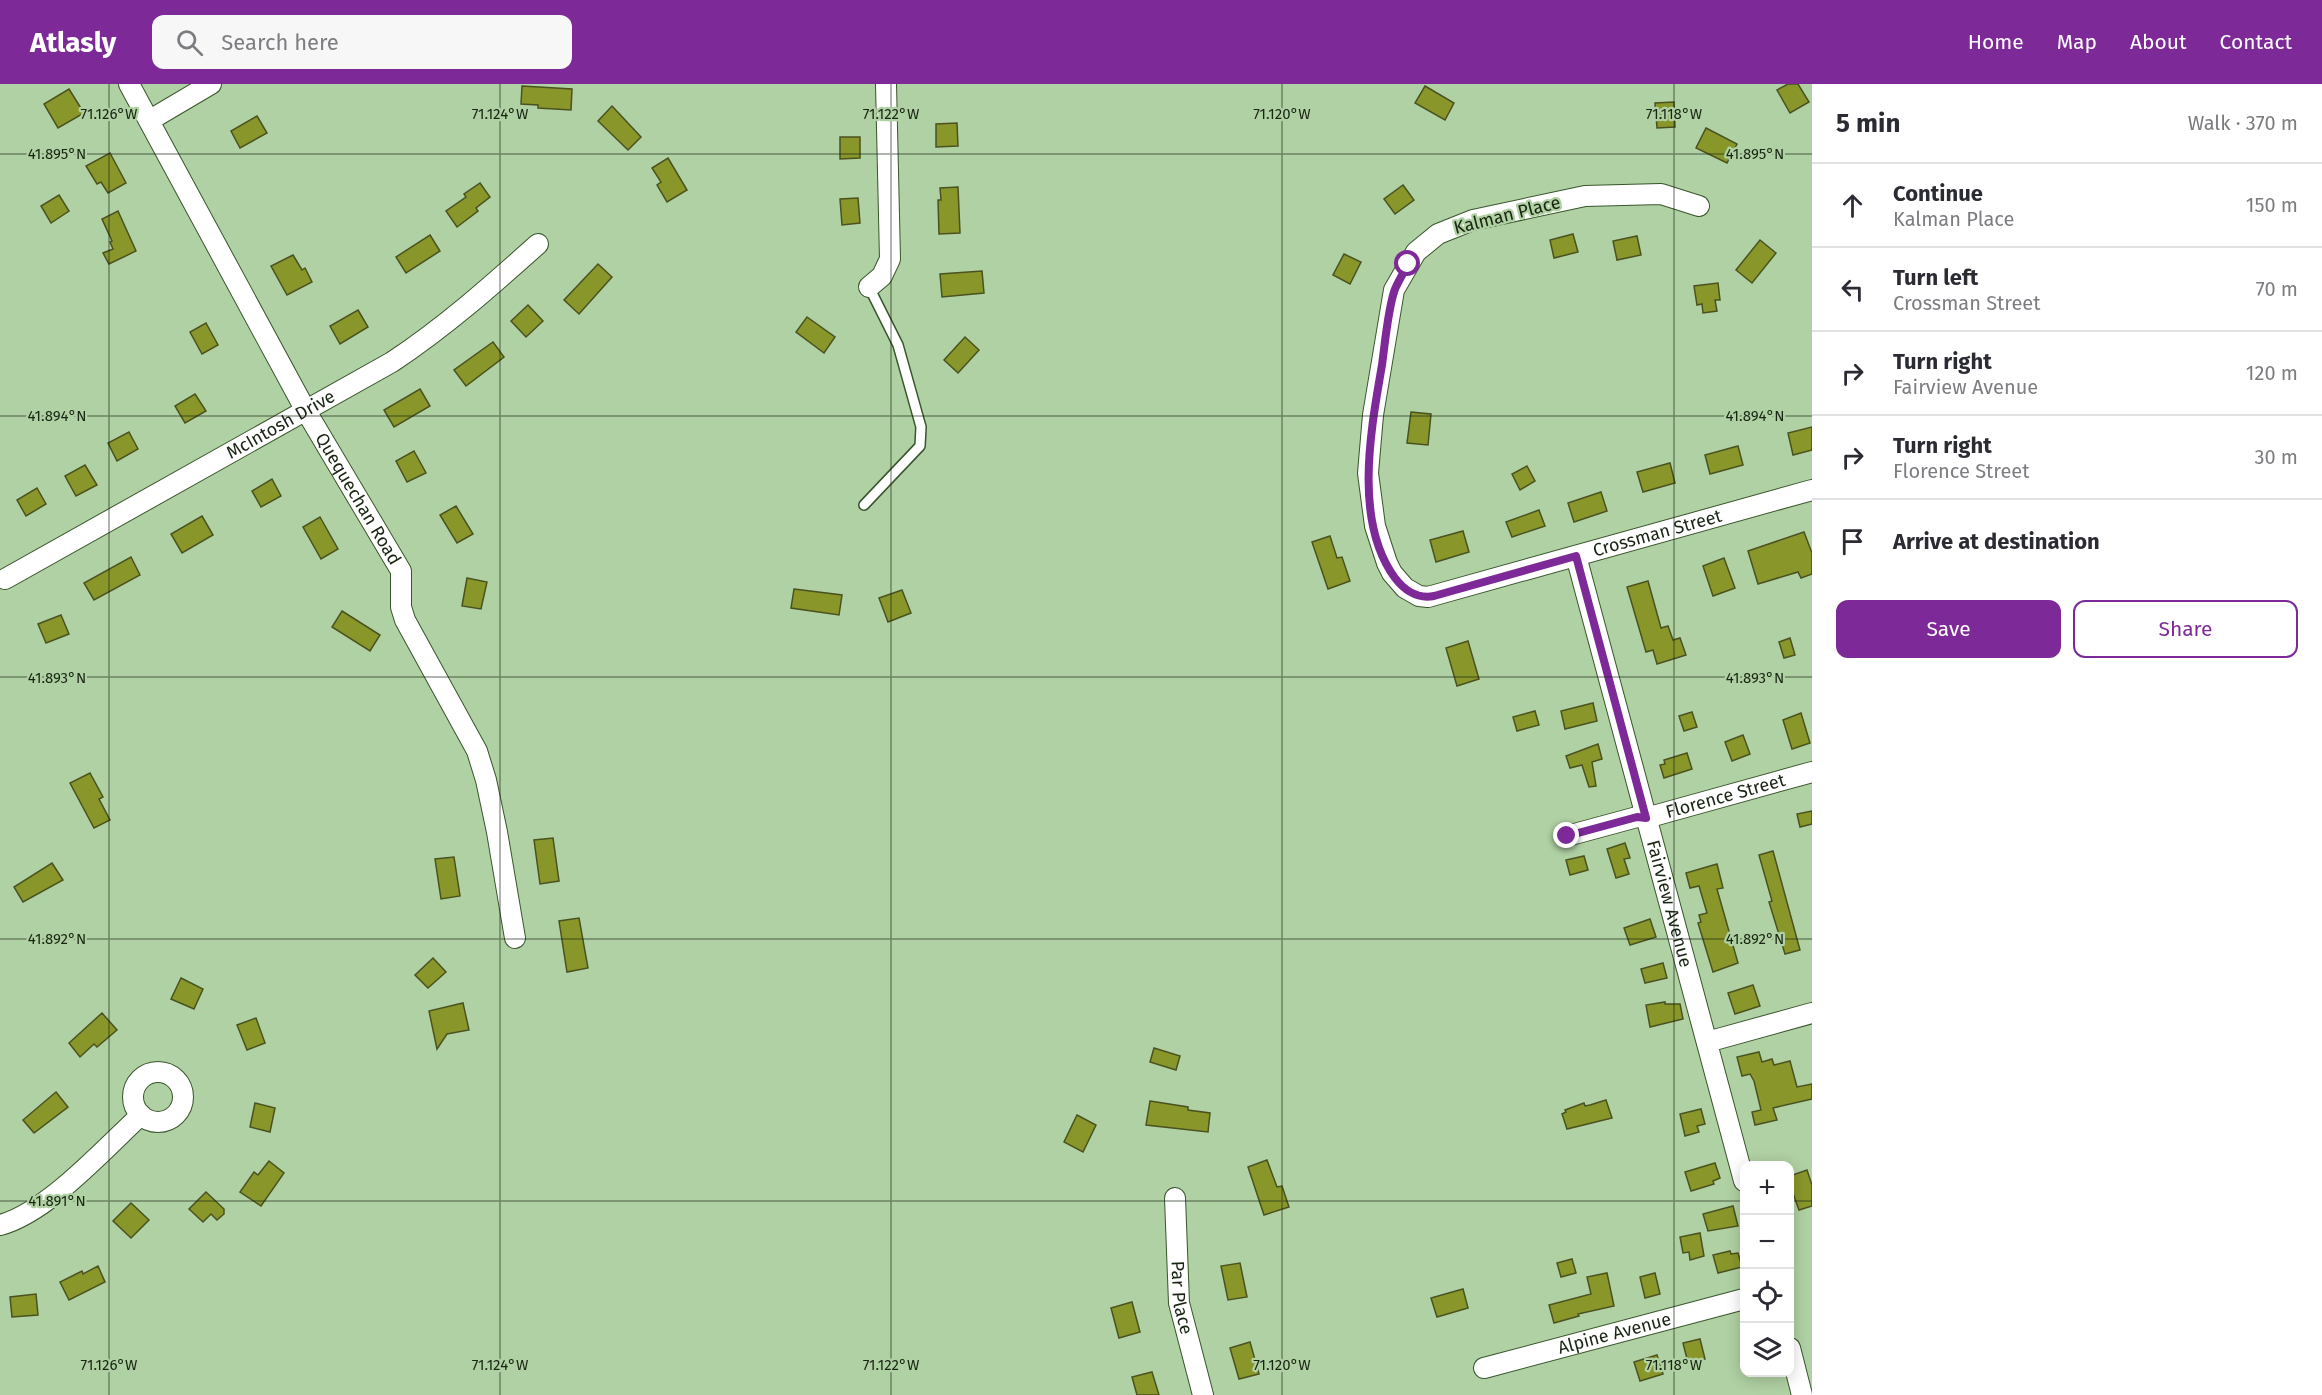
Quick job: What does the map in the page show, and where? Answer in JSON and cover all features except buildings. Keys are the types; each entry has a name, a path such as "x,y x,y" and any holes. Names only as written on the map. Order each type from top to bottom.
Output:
{"street":[{"name":"Quequechan Road","path":"129,84 306,411 400,571 400,608 405,620 477,751 488,791 515,938"},
{"path":"150,120 211,84"},
{"path":"869,286 882,276 890,259 885,84"},
{"name":"Kalman Place","path":"1434,596 1419,596 1411,593 1399,583 1392,573 1378,540 1369,486 1373,415 1394,291 1416,252 1438,234 1473,220 1585,196 1660,194 1699,206"},
{"name":"McIntosh Drive","path":"5,579 392,362 428,338 474,301 538,244"},
{"name":"Crossman Street","path":"1434,596 1812,490"},
{"name":"Fairview Avenue","path":"1576,556 1740,1166"},
{"name":"Florence Street","path":"1567,836 1637,817 1646,818 1812,772"},
{"path":"1707,1042 1812,1013"},
{"path":"0,1225 29,1213 52,1197 141,1115"},
{"name":"Par Place","path":"1175,1198 1179,1303 1203,1395"},
{"name":"Alpine Avenue","path":"1484,1368 1740,1300"},
{"path":"1794,1364 1802,1395"}],"lane":[{"path":"864,505 920,446 921,427 898,345 869,286"}],"route":[{"path":"1408,264 1394,291 1373,415 1368,473 1372,513 1378,540 1387,563 1399,583 1411,593 1428,597 1576,556 1646,818 1637,817 1567,836"}]}
